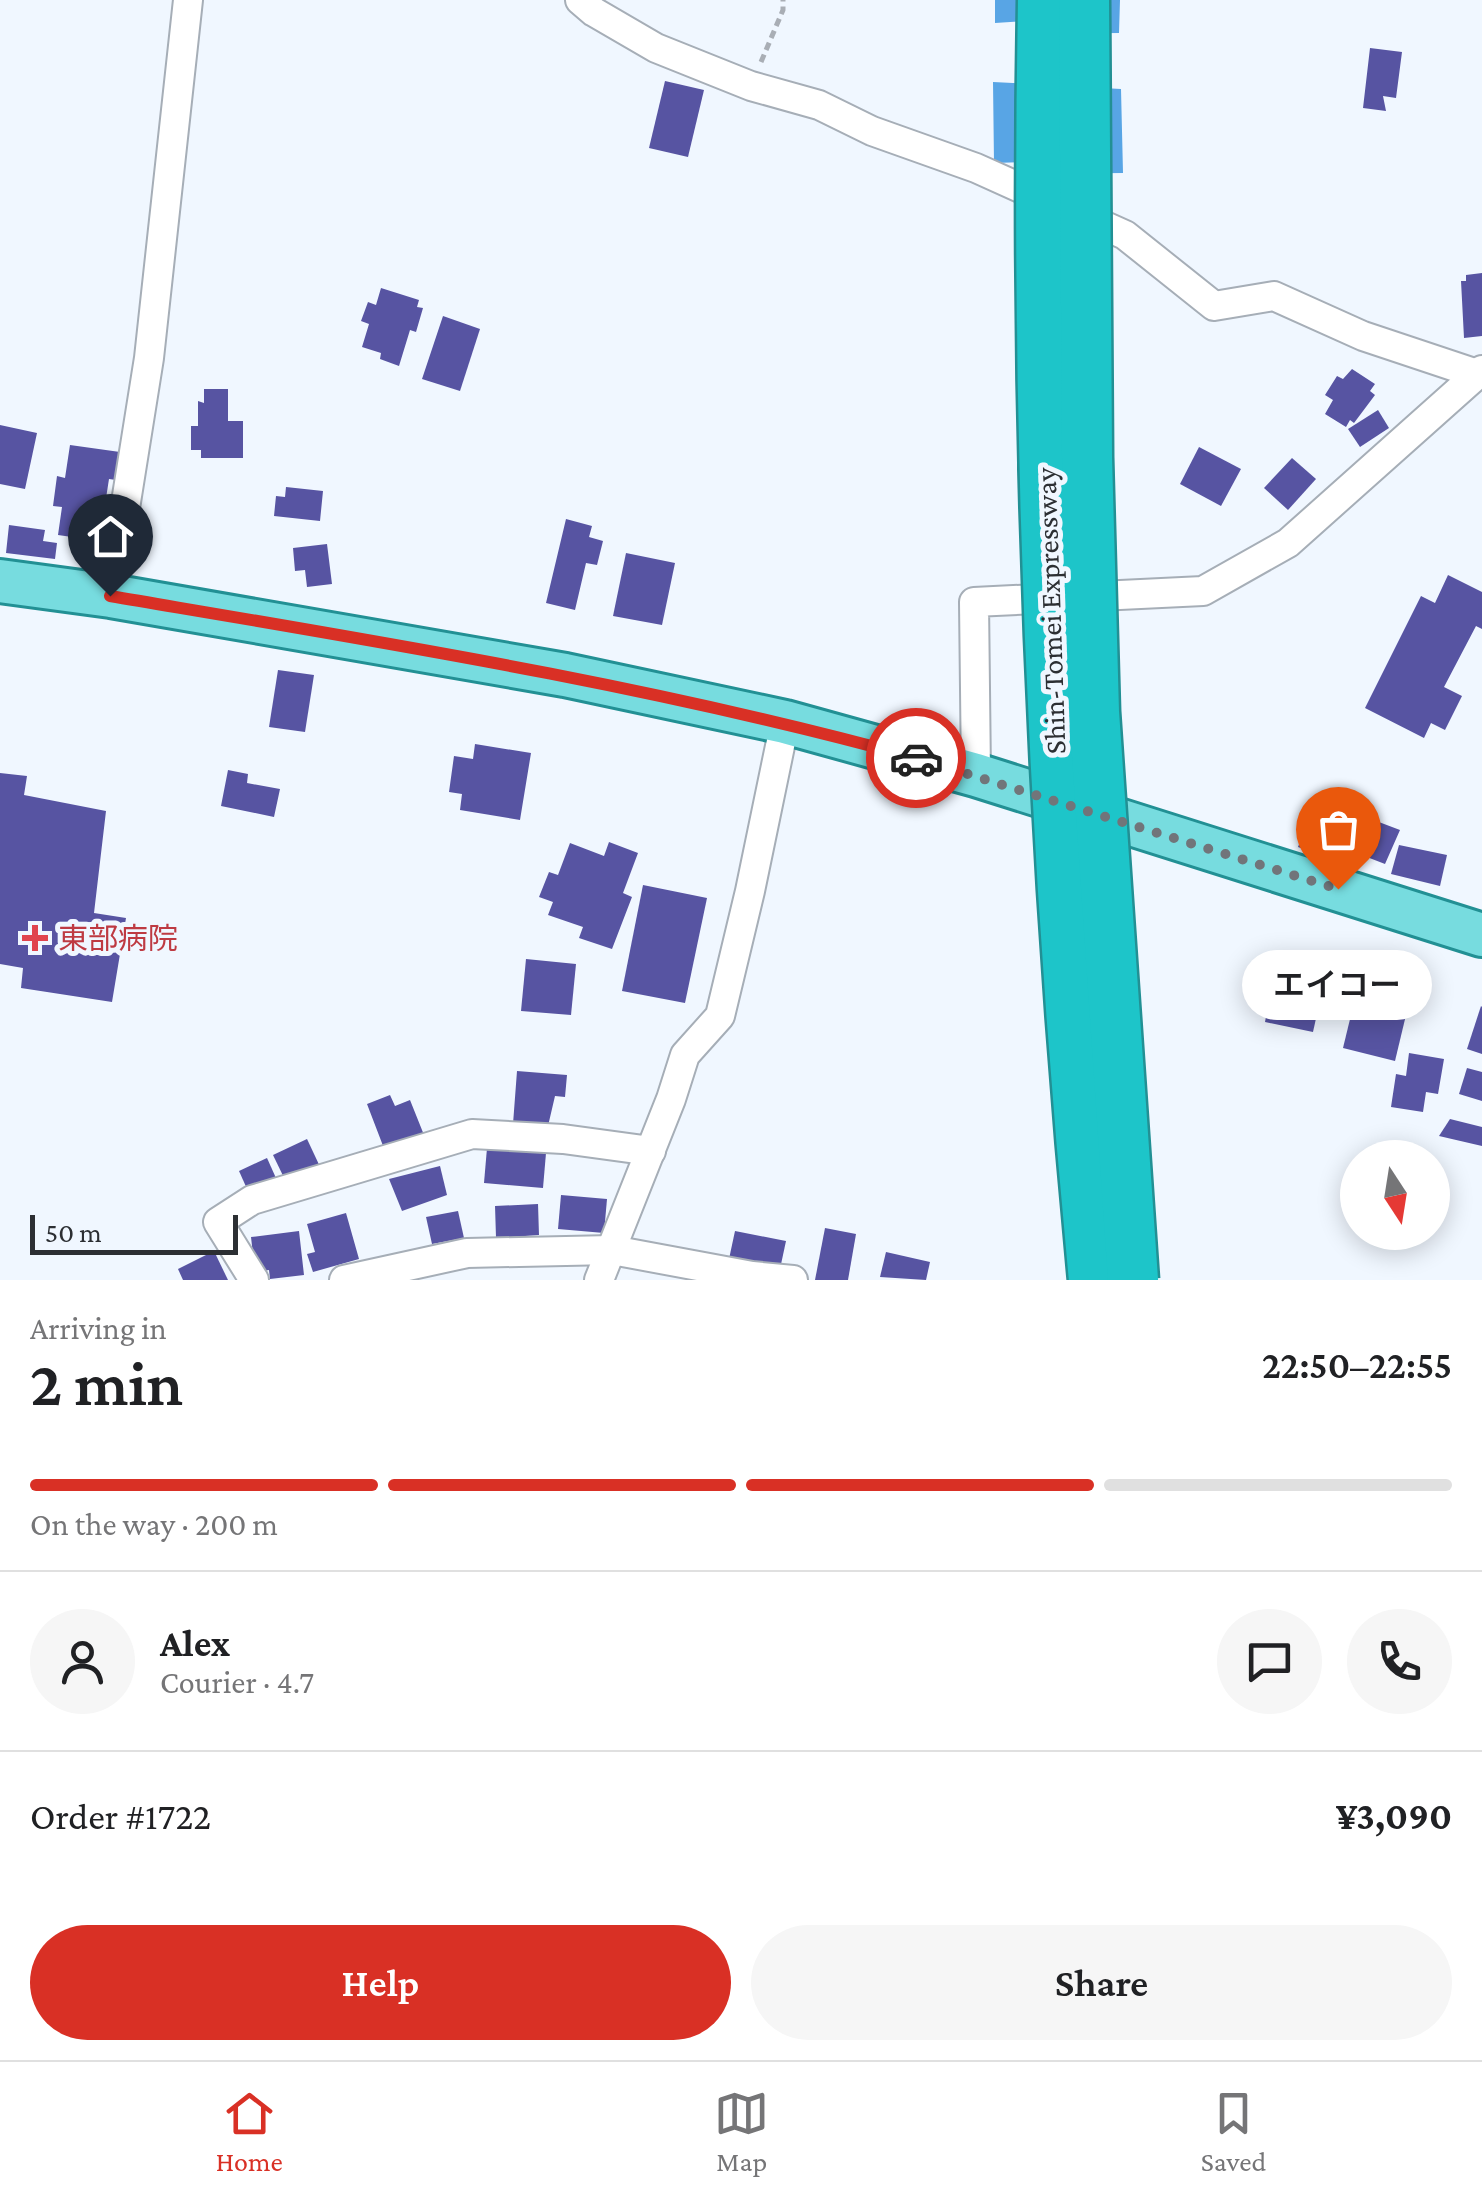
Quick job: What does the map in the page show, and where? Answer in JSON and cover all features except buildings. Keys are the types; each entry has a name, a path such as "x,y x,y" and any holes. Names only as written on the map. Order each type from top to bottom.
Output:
{"highway":[{"name":"Shin-Tomei Expressway","path":"1043,0 1044,456 1052,712 1069,1005 1094,1280"},
{"name":"Shin-Tomei Expressway","path":"1084,0 1087,456 1094,712 1134,1280"}],"main road":[{"path":"0,581 110,596 566,675 786,722 976,775 1482,935"}],"street":[{"path":"110,596 149,358 188,0"},
{"path":"580,0 656,48 751,86 818,105 872,132 976,168 1125,235 1214,306 1274,296 1363,336 1480,372"},
{"path":"976,775 974,602 1204,591 1288,543 1480,372"},
{"path":"599,1280 685,1055 720,1016 786,722"},
{"path":"254,1280 218,1222 252,1200 472,1134 562,1139 651,1151"},
{"path":"344,1280 466,1253 612,1250 793,1280"}],"path":[{"path":"751,86 783,10 783,0"}],"water":[{"path":"995,0 1120,0 1119,33 1029,34 1028,21 995,23"},
{"path":"993,82 1121,89 1123,173 1025,174 1023,162 994,163"}],"way so far":[{"path":"916,758 1338,889"}],"place":[{"name":"エイコー","path":"1338,889"},
{"name":"東部病院","path":"35,938"}],"route":[{"path":"110,596 566,675 786,722 916,758"}]}
